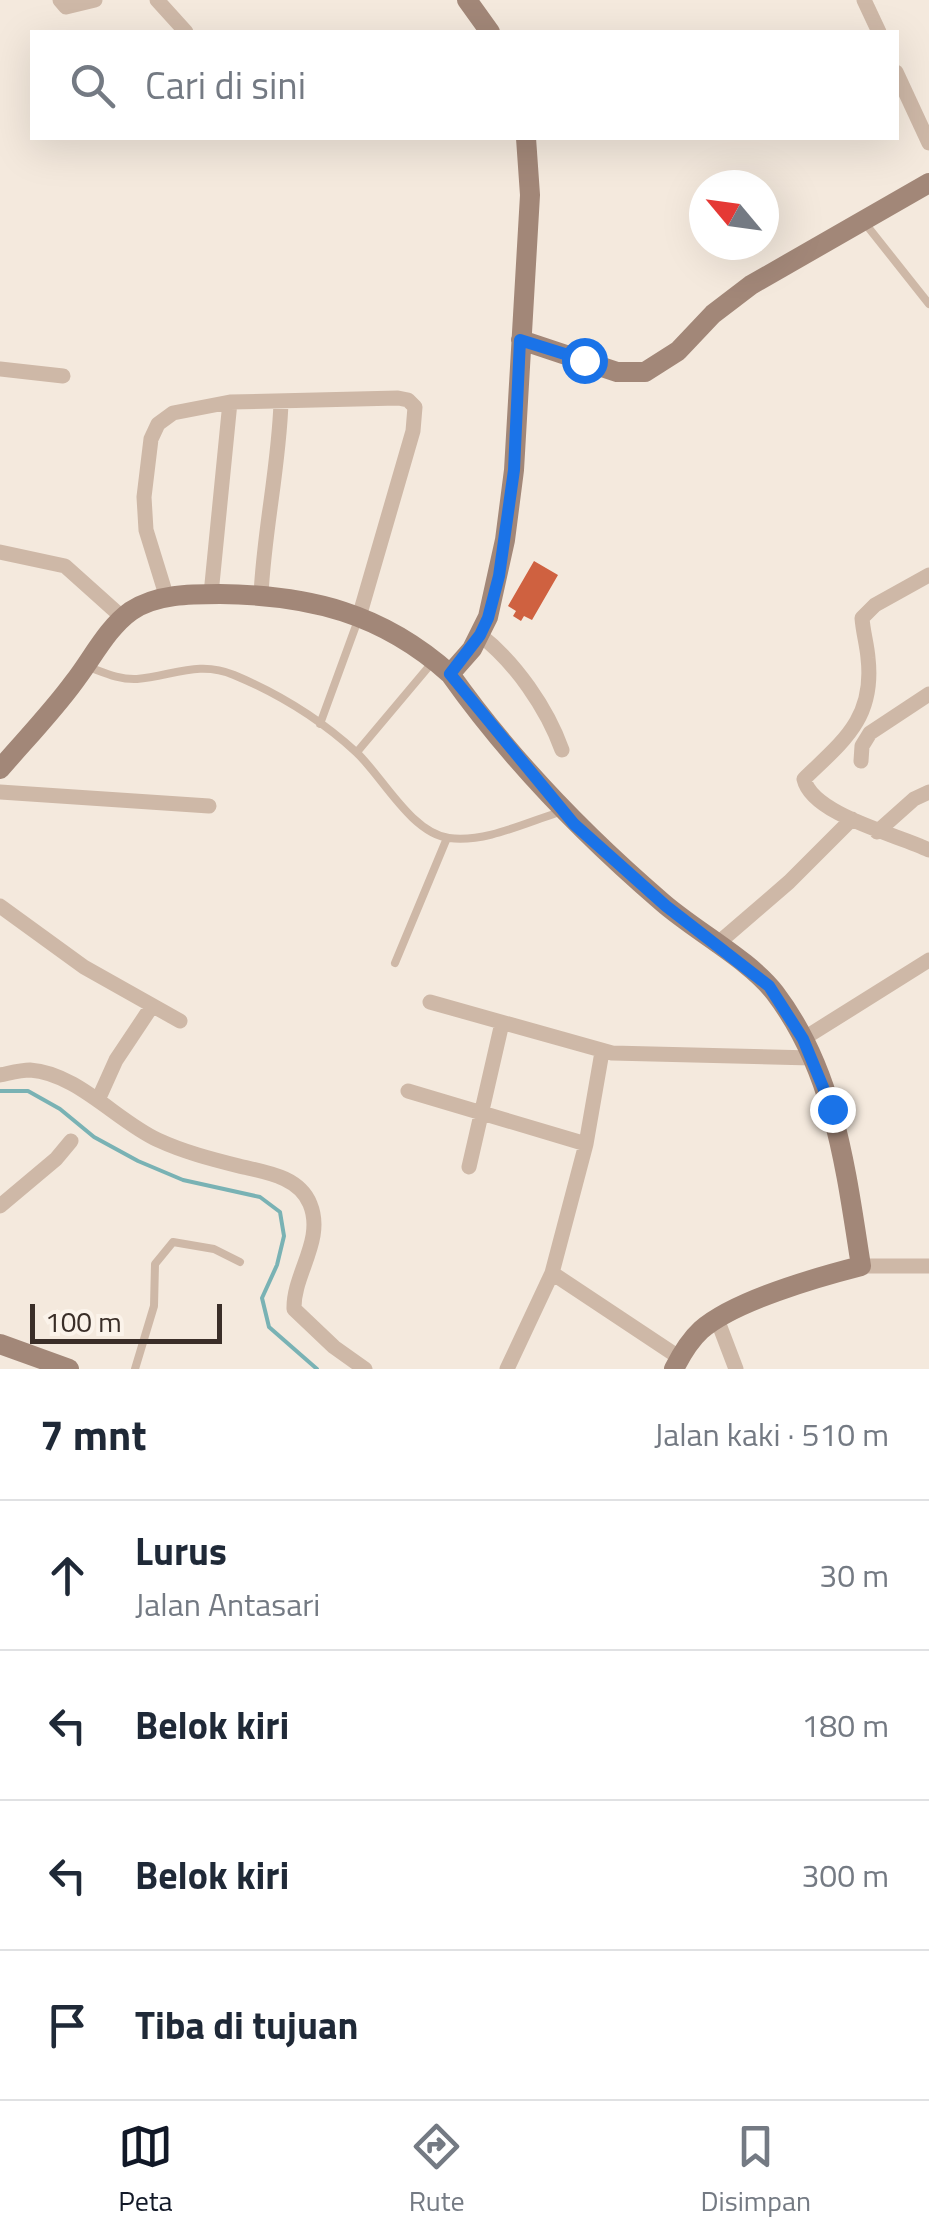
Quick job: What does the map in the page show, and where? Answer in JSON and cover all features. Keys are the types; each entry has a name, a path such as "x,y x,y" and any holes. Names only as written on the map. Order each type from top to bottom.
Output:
{"street":[{"path":"60,0 66,7 95,0"},
{"path":"156,0 184,30"},
{"path":"467,0 489,30"},
{"path":"864,0 877,30"},
{"path":"899,78 929,143"},
{"path":"442,667 480,635 495,597 505,540 514,470 530,195 526,140"},
{"path":"520,340 617,372 644,372 678,351 731,298 929,183"},
{"path":"0,369 64,376"},
{"path":"168,598 146,530 144,497 151,438 158,424 173,413 230,402 398,398 415,406 407,457 359,617"},
{"path":"211,594 230,402"},
{"path":"261,594 278,460 281,402"},
{"path":"0,552 65,566 123,618"},
{"path":"929,575 875,605 862,618 868,682 862,709 837,751 804,779 808,790 852,820 929,850"},
{"path":"0,768 123,618 142,605 211,594 261,594 324,604 396,634 442,667 562,811 666,906 769,986 808,1048 842,1144 861,1266"},
{"path":"480,635 496,648 534,696 562,750"},
{"path":"862,761 862,746 870,733 929,694"},
{"path":"0,792 209,806"},
{"path":"877,832 929,792"},
{"path":"716,945 789,882 852,820"},
{"path":"0,906 84,967 180,1021"},
{"path":"430,1002 602,1052 808,1048 928,962"},
{"path":"98,1100 116,1060 152,1006"},
{"path":"469,1166 502,1023"},
{"path":"508,1369 552,1273 586,1144 602,1052"},
{"path":"0,1074 28,1070 45,1073 98,1100 156,1139 205,1158 280,1177 298,1187 311,1206 313,1233 294,1309 334,1347 365,1369"},
{"path":"408,1090 586,1144"},
{"path":"0,1206 56,1159 71,1141"},
{"path":"552,1273 677,1364 694,1337 717,1319 798,1284 861,1266 929,1266"},
{"path":"717,1319 736,1369"},
{"path":"0,1344 69,1369"}],"lane":[{"path":"864,222 929,304"},
{"path":"320,724 359,617"},
{"path":"86,666 118,678 138,678 194,666 230,673 320,724 356,752 417,822 448,838 484,835 562,811"},
{"path":"356,752 442,667"},
{"path":"395,963 448,838"},
{"path":"135,1369 154,1306 155,1264 173,1242 214,1249 240,1262"}],"building":[{"path":"534,561 558,575 532,620 524,616 521,621 508,606"}],"waterway":[{"path":"0,1091 28,1091 60,1109 94,1137 138,1161 183,1180 260,1197 280,1212 284,1236 277,1265 262,1298 269,1327 317,1369"}],"route":[{"path":"584,360 520,340 514,470 495,597 472,649 450,674 574,824 666,906 769,986 803,1039 832,1109"}]}
